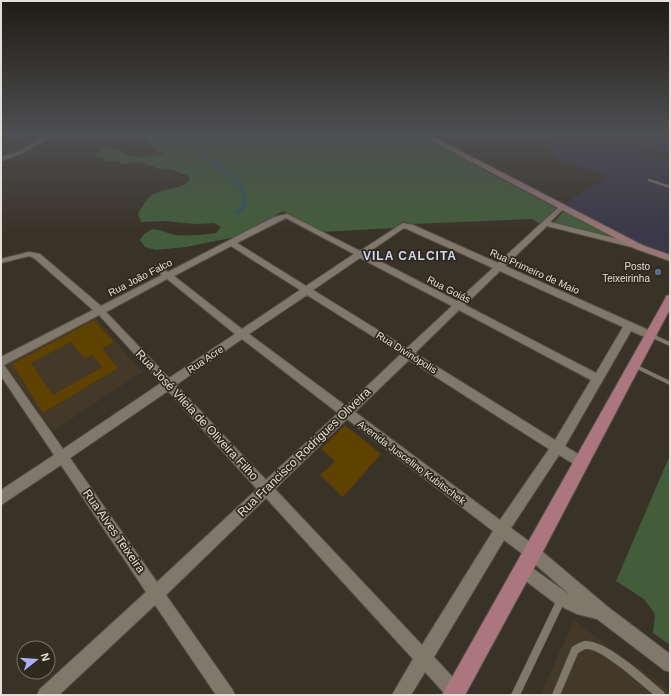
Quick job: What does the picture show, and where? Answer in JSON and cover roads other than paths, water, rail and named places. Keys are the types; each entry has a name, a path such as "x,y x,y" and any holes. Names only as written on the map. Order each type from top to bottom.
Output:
{"main road":[{"path":"483,166 638,247 670,258"},
{"path":"454,694 652,336 670,299"}],"street":[{"name":"Rua Francisco Rodrigues Oliveira","path":"46,695 157,593 265,488 561,208"},
{"name":"Rua João Falco","path":"1,362 283,216 290,217"},
{"name":"Rua Goiás","path":"290,217 598,379"},
{"path":"545,223 638,247"},
{"name":"Rua Acre","path":"1,498 402,226 410,226"},
{"name":"Rua Primeiro de Maio","path":"410,226 652,336"},
{"name":"Rua Divinópolis","path":"231,243 582,462"},
{"path":"1,261 33,255"},
{"path":"1,265 33,255"},
{"name":"Rua José Vilela de Oliveira Filho","path":"33,255 100,311 423,658 454,694"},
{"name":"Avenida Juscelino Kubitschek","path":"158,268 242,334 533,553 602,613 670,664"},
{"path":"401,695 502,530 558,446 629,326"},
{"name":"Rua Alves Teixeira","path":"1,368 226,695"},
{"path":"523,570 561,599 577,606 602,613"}],"lane":[{"path":"649,180 670,187"},
{"path":"652,336 670,344"},
{"path":"635,366 670,384"},
{"path":"515,695 561,599"},
{"path":"556,695 569,661 575,650 582,646 588,645 596,647 610,656 661,695"}],"waterway":[{"path":"218,166 236,181 244,193 245,201"},
{"path":"236,213 245,205 245,201"}],"place":[{"name":"Posto Teixeirinha","path":"658,272"}],"district":[{"name":"VILA CALCITA","path":"410,256"}]}
